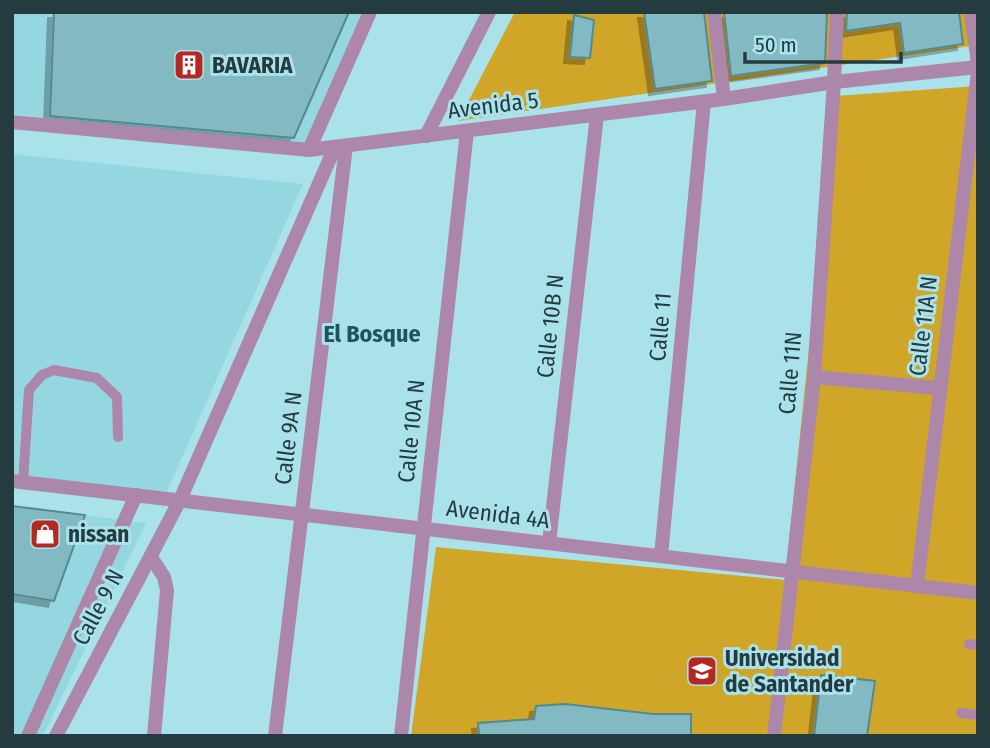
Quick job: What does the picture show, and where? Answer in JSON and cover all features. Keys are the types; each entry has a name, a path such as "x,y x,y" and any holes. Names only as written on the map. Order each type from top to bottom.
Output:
{"street":[{"path":"309,150 370,12"},
{"path":"426,136 489,12"},
{"path":"714,12 724,99"},
{"name":"Calle 11N","path":"774,736 814,377 837,12"},
{"name":"Calle 11A N","path":"917,586 978,67 971,12"},
{"name":"Avenida 5","path":"12,122 309,150 704,102 834,82 978,67"},
{"name":"Calle 11","path":"661,556 704,102"},
{"name":"Calle 10B N","path":"548,543 597,115"},
{"name":"Calle 10A N","path":"401,736 467,131"},
{"name":"Calle 9 N","path":"56,736 180,500 341,146"},
{"name":"Calle 9A N","path":"275,736 302,514 341,146"},
{"path":"814,377 939,388"},
{"name":"Avenida 4A","path":"17,482 978,593"},
{"name":"Calle 9 N","path":"28,736 136,495"},
{"path":"150,557 164,577 167,590 154,736"}],"lane":[{"path":"17,482 29,390 42,375 54,370 97,377 117,397 118,437"},
{"path":"961,713 978,715"}],"shaded area":[{"name":"BAVARIA","path":"12,12 369,12 314,146 12,114"},
{"path":"515,12 978,12 978,45 458,121"},
{"path":"978,86 978,736 411,736 436,547 785,580 835,96"},
{"path":"12,154 303,184 164,498 12,478"},
{"path":"12,506 146,523 43,736 12,736"}],"building":[{"name":"BAVARIA","path":"54,12 349,12 294,138 50,116"},
{"path":"644,12 704,12 712,81 655,89"},
{"path":"724,12 827,12 825,63 731,76"},
{"path":"847,12 959,12 963,44 904,53 900,23 846,31"},
{"path":"574,15 594,20 590,58 570,57"},
{"path":"12,506 85,515 54,601 12,594"},
{"path":"821,675 875,681 867,736 814,736"},
{"path":"565,704 653,714 691,714 691,736 479,736 478,723 534,719 536,706"}],"place":[{"name":"BAVARIA","path":"189,65"},
{"name":"nissan","path":"45,534"},
{"name":"Universidad de Santander","path":"702,671"}],"district":[{"name":"El Bosque","path":"372,334"}]}
